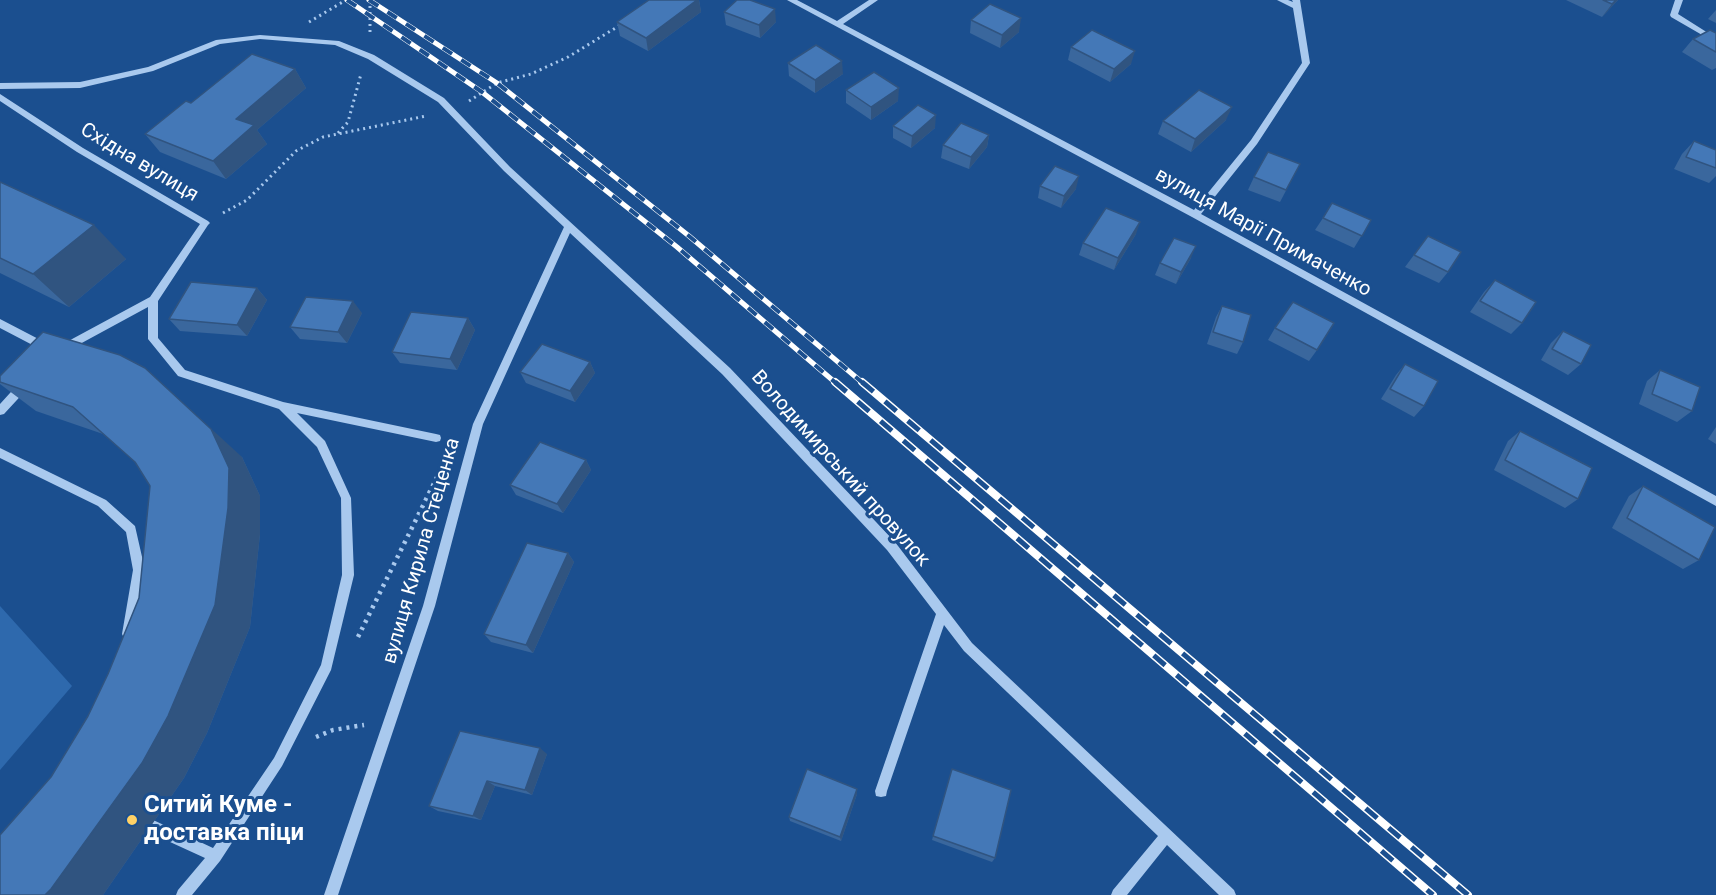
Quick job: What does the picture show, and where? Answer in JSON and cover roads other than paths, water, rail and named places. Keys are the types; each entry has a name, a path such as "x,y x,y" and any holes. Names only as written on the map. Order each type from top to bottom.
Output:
{"street":[{"name":"вулиця Марії Примаченко","path":"791,0 1195,215 1716,501"},
{"path":"837,25 874,0"},
{"path":"1195,215 1227,180 1280,106 1306,63 1297,4 1281,0"},
{"path":"1679,0 1674,15 1716,41"},
{"name":"Володимирський провулок","path":"0,87 80,85 150,69 219,42 260,37 336,44 371,57 441,100 507,169 726,371 891,546 968,647 1229,895"},
{"name":"Східна вулиця","path":"0,97 80,150 205,223 153,300"},
{"name":"вулиця Кирила Стеценка","path":"331,895 429,606 478,424 569,226"},
{"path":"47,360 55,352 153,300 153,339 182,373 283,406 436,438"},
{"path":"0,323 55,352"},
{"path":"0,411 32,377"},
{"path":"183,895 215,856 278,762 327,666 348,575 346,498 321,444 283,406"},
{"path":"0,453 102,503 131,530 139,570 126,647"},
{"path":"881,791 942,613"},
{"path":"152,826 215,856"},
{"path":"1118,895 1166,836"}],"railway":[{"path":"347,0 482,92 677,247 837,384"},
{"path":"369,0 497,83 689,236 864,384"},
{"path":"835,382 1433,895"},
{"path":"862,382 1468,895"}],"place":[{"name":"Ситий Куме - доставка піци","path":"132,820"}]}
